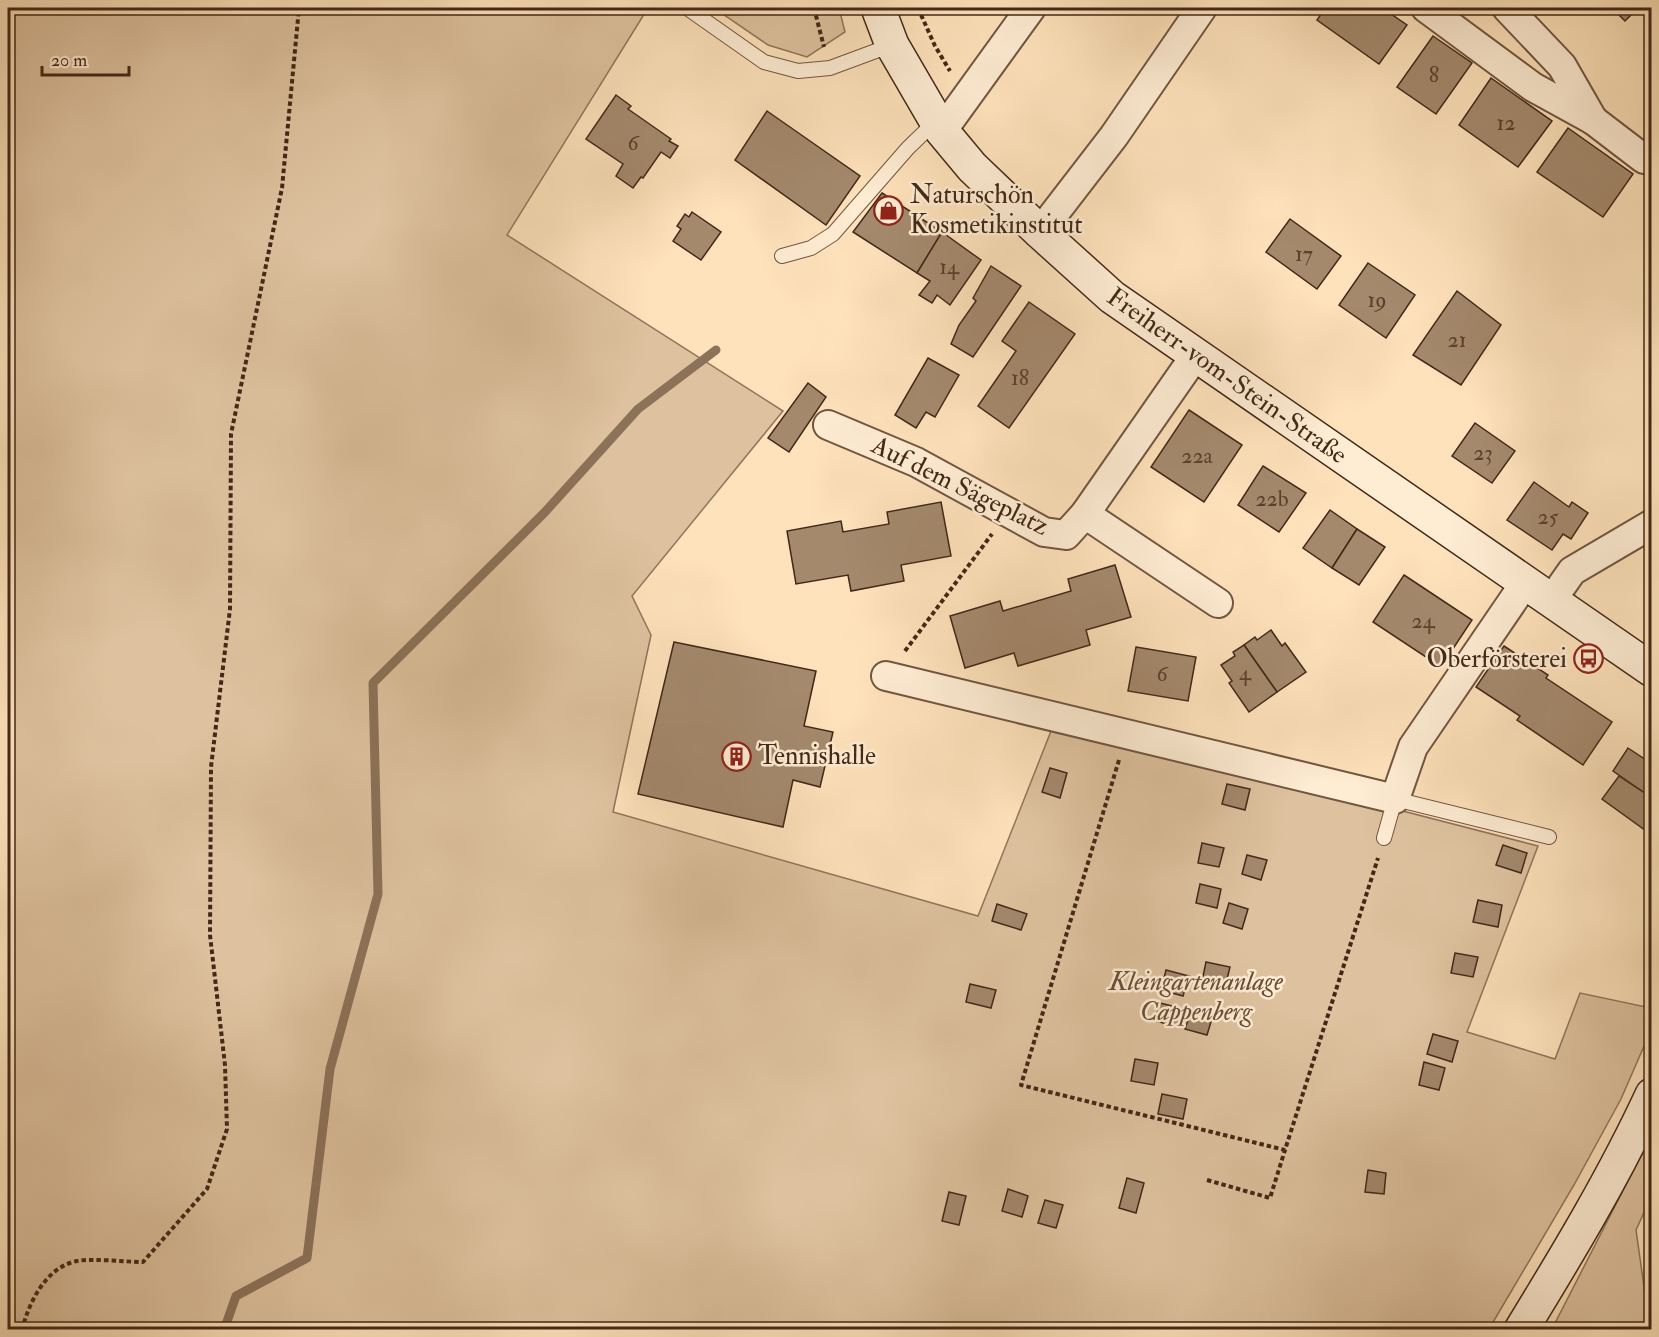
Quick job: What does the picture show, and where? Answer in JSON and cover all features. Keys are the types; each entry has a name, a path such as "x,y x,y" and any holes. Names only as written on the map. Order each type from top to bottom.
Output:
{"main road":[{"name":"Freiherr-vom-Stein-Straße","path":"878,8 892,45 939,126 972,167 1112,297 1652,670"},
{"path":"1521,1329 1588,1221 1652,1095"}],"street":[{"path":"939,126 966,98 1031,8"},
{"path":"1040,232 1114,136 1202,8"},
{"path":"1507,8 1562,66 1593,120"},
{"path":"1437,10 1533,87 1593,120 1644,159 1652,155"},
{"name":"Auf dem Sägeplatz","path":"828,425 916,462 1044,532 1066,535 1085,514 1195,356"},
{"name":"Auf dem Sägeplatz","path":"1085,514 1218,603"},
{"path":"886,676 1395,798 1413,747 1538,592 1652,524"}],"lane":[{"path":"687,8 764,62 798,71 830,68 892,45"},
{"path":"782,256 811,248 833,234 908,148 939,126"},
{"path":"1384,838 1395,798 1548,837"}],"path":[{"path":"22,1329 27,1309 51,1273 77,1261 143,1262 207,1189 226,1129 225,1065 210,935 211,767 230,609 231,434 282,188 299,8"},
{"path":"814,8 830,68"},
{"path":"918,8 935,46 966,98"},
{"path":"886,676 1008,512"},
{"path":"1128,734 1022,1084 1285,1150"},
{"path":"1207,1180 1270,1198 1384,838"}],"green space":[{"name":"Kleingartenanlage Cappenberg","path":"8,8 648,8 507,235 783,411 632,596 651,635 613,812 978,916 1055,721 1538,846 1467,1032 1555,1059 1580,993 1651,1008 1651,1030 1621,1099 1574,1185 1489,1329 8,1329"},
{"path":"714,8 839,8 845,32 807,57 768,45"},
{"path":"1651,1136 1651,1197 1636,1230 1650,1329 1552,1329"}],"building":[{"path":"1325,8 1382,8 1407,25 1379,64 1317,20"},
{"path":"1612,8 1638,8 1625,21"},
{"path":"1433,36 1472,63 1436,114 1397,87"},
{"path":"1491,78 1552,121 1518,167 1459,125"},
{"path":"616,95 631,106 628,109 678,146 670,158 661,152 633,188 616,176 623,164 586,139"},
{"path":"767,111 860,176 826,225 735,160"},
{"path":"1568,128 1633,174 1603,217 1537,172"},
{"path":"882,193 942,232 917,273 853,232"},
{"path":"692,212 721,232 701,260 673,241 681,229 677,226 685,214 689,217"},
{"path":"1290,219 1341,256 1317,289 1266,252"},
{"path":"942,232 981,260 950,305 937,295 932,303 919,295 930,281 917,273"},
{"path":"1368,263 1415,295 1386,338 1339,305"},
{"path":"991,266 1021,286 973,357 951,344 959,325 976,301 973,298"},
{"path":"1457,291 1501,325 1461,385 1413,355"},
{"path":"1029,302 1075,334 1009,428 978,406 1016,351 1002,341"},
{"path":"928,358 959,375 935,417 926,412 916,428 895,415"},
{"path":"808,383 826,397 789,452 768,438"},
{"path":"1189,410 1242,445 1204,502 1151,467"},
{"path":"1475,423 1515,451 1492,483 1452,456"},
{"path":"1263,466 1306,493 1279,532 1238,505"},
{"path":"1534,482 1569,507 1572,502 1588,513 1571,539 1563,534 1552,550 1507,520"},
{"path":"941,502 951,556 901,565 904,581 851,591 848,575 796,584 787,531 841,521 843,532 889,524 887,512"},
{"path":"1330,510 1357,529 1332,568 1303,548"},
{"path":"1357,529 1385,547 1359,585 1332,568"},
{"path":"1115,565 1131,617 1086,630 1090,645 1018,666 1014,653 965,668 950,616 1000,601 1003,611 1071,591 1068,579"},
{"path":"1404,575 1472,620 1441,667 1373,622"},
{"path":"1271,630 1282,646 1285,643 1306,672 1277,692 1244,645 1255,637 1257,640"},
{"name":"Tennishalle","path":"674,642 816,671 804,726 833,732 820,787 793,780 783,827 638,794"},
{"path":"1244,645 1277,692 1249,712 1229,683 1232,681 1221,665 1235,656 1233,652"},
{"path":"1504,646 1548,675 1546,678 1612,722 1583,765 1517,720 1520,716 1476,687"},
{"path":"1136,647 1196,657 1188,701 1128,691"},
{"path":"1628,748 1652,764 1652,798 1613,771"},
{"path":"1050,768 1067,773 1060,798 1042,792"},
{"path":"1619,776 1652,798 1652,830 1649,833 1602,799"},
{"path":"1227,784 1250,789 1245,810 1222,804"},
{"path":"1202,843 1224,848 1219,867 1198,863"},
{"path":"1503,845 1527,853 1521,873 1496,865"},
{"path":"1247,855 1267,860 1261,880 1242,874"},
{"path":"1200,884 1221,889 1217,908 1196,903"},
{"path":"1478,900 1502,905 1498,927 1473,922"},
{"path":"1229,903 1248,909 1242,929 1223,923"},
{"path":"997,904 1027,914 1021,930 992,921"},
{"path":"1455,953 1478,957 1473,977 1451,973"},
{"path":"1206,962 1230,967 1224,991 1201,986"},
{"path":"1166,970 1189,976 1183,996 1161,990"},
{"path":"970,984 996,990 991,1008 966,1002"},
{"path":"1160,1003 1184,1009 1180,1027 1155,1021"},
{"path":"1192,1009 1213,1015 1207,1035 1185,1029"},
{"path":"1433,1034 1458,1041 1452,1062 1427,1054"},
{"path":"1135,1059 1158,1063 1154,1085 1131,1081"},
{"path":"1424,1062 1445,1068 1439,1090 1419,1085"},
{"path":"1162,1094 1187,1099 1183,1119 1158,1114"},
{"path":"1368,1170 1386,1173 1384,1194 1365,1192"},
{"path":"1127,1178 1144,1183 1136,1213 1119,1208"},
{"path":"1008,1189 1028,1196 1022,1217 1002,1211"},
{"path":"949,1192 966,1196 959,1225 942,1221"},
{"path":"1045,1200 1063,1205 1056,1228 1038,1223"}],"waterway":[{"path":"224,1330 236,1296 307,1258 330,1069 378,894 373,683 545,512 638,409 716,350"}],"place":[{"name":"Naturschön Kosmetikinstitut","path":"889,210"},
{"name":"Oberförsterei","path":"1588,659"},
{"name":"Tennishalle","path":"737,756"}]}
